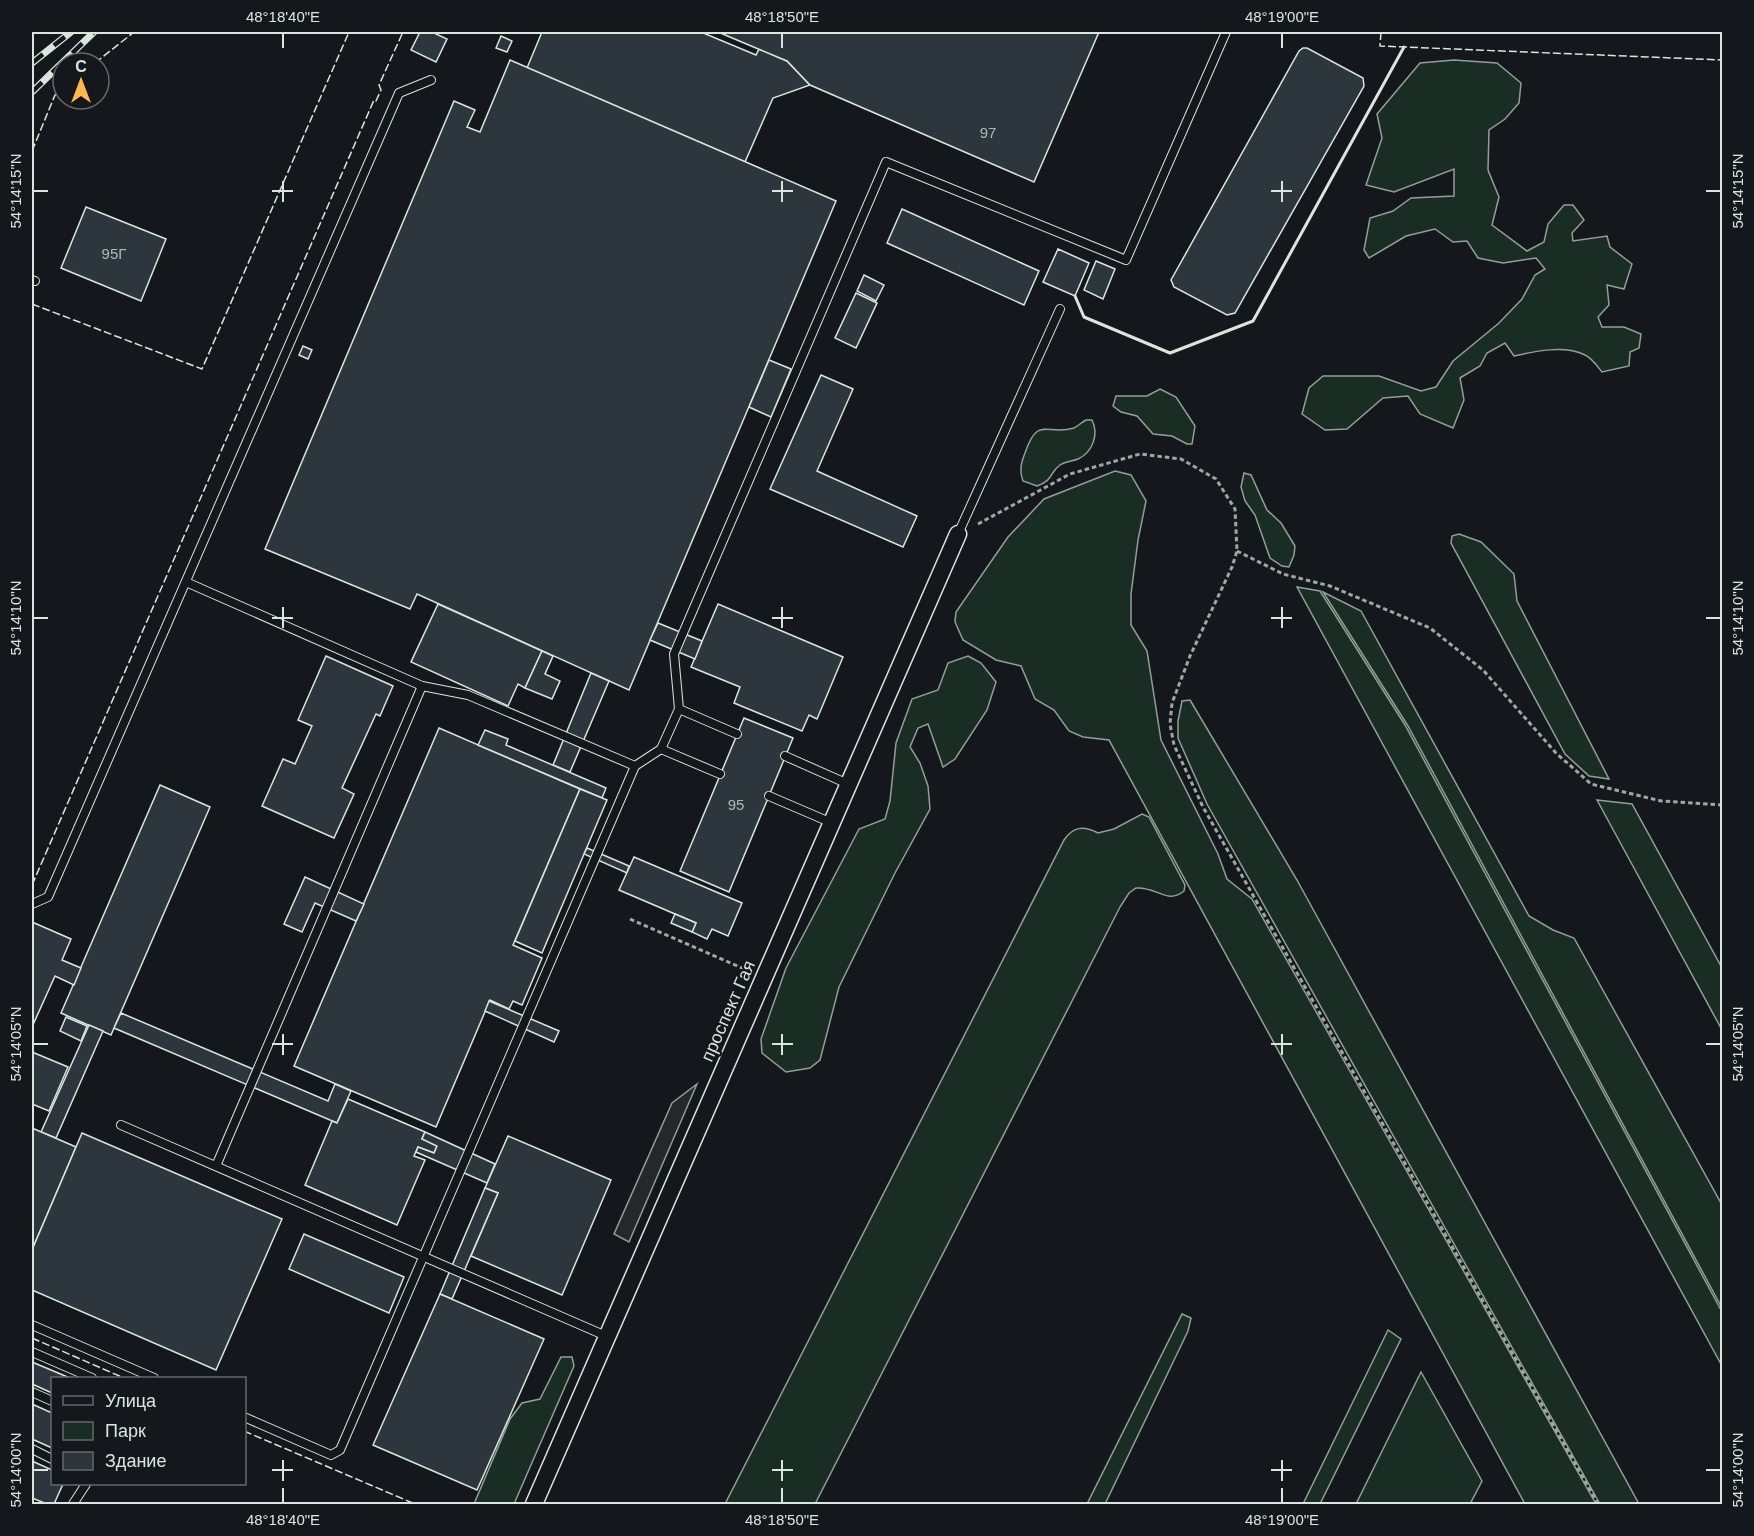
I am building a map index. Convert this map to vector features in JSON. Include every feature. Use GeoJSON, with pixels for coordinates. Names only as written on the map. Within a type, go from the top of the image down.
{"type":"FeatureCollection","features":[{"type":"Feature","properties":{"kind":"street","name":"проспект Гая"},"geometry":{"type":"LineString","coordinates":[[534,1504],[958,534]]}},
{"type":"Feature","properties":{"kind":"lane"},"geometry":{"type":"LineString","coordinates":[[246,1418],[331,1455],[340,1450],[635,766],[661,749],[679,709],[674,654],[886,162],[1126,260],[1226,32]]}},
{"type":"Feature","properties":{"kind":"lane"},"geometry":{"type":"LineString","coordinates":[[32,904],[48,897],[399,93],[431,80]]}},
{"type":"Feature","properties":{"kind":"lane"},"geometry":{"type":"LineString","coordinates":[[958,534],[1060,309]]}},
{"type":"Feature","properties":{"kind":"lane"},"geometry":{"type":"LineString","coordinates":[[186,582],[422,686],[468,695],[635,766]]}},
{"type":"Feature","properties":{"kind":"lane"},"geometry":{"type":"LineString","coordinates":[[216,1166],[422,686]]}},
{"type":"Feature","properties":{"kind":"lane"},"geometry":{"type":"LineString","coordinates":[[679,709],[737,734]]}},
{"type":"Feature","properties":{"kind":"lane"},"geometry":{"type":"LineString","coordinates":[[661,749],[720,774]]}},
{"type":"Feature","properties":{"kind":"lane"},"geometry":{"type":"LineString","coordinates":[[785,756],[848,784]]}},
{"type":"Feature","properties":{"kind":"lane"},"geometry":{"type":"LineString","coordinates":[[769,795],[832,822]]}},
{"type":"Feature","properties":{"kind":"lane"},"geometry":{"type":"LineString","coordinates":[[121,1125],[606,1336]]}},
{"type":"Feature","properties":{"kind":"lane"},"geometry":{"type":"LineString","coordinates":[[32,1325],[152,1377]]}},
{"type":"Feature","properties":{"kind":"lane"},"geometry":{"type":"LineString","coordinates":[[32,1352],[90,1377]]}},
{"type":"Feature","properties":{"kind":"lane"},"geometry":{"type":"LineString","coordinates":[[32,1392],[51,1401]]}},
{"type":"Feature","properties":{"kind":"lane"},"geometry":{"type":"LineString","coordinates":[[32,1449],[51,1458]]}},
{"type":"Feature","properties":{"kind":"lane"},"geometry":{"type":"LineString","coordinates":[[73,1504],[85,1485]]}},
{"type":"Feature","properties":{"kind":"path"},"geometry":{"type":"LineString","coordinates":[[958,534],[1070,474],[1140,454],[1181,459],[1216,479],[1235,508],[1237,550],[1232,567],[1190,656],[1172,703],[1170,724],[1174,746],[1203,807],[1598,1504]]}},
{"type":"Feature","properties":{"kind":"path"},"geometry":{"type":"LineString","coordinates":[[1237,550],[1283,574],[1330,586],[1430,628],[1483,670],[1556,753],[1591,784],[1661,801],[1722,805]]}},
{"type":"Feature","properties":{"kind":"path"},"geometry":{"type":"LineString","coordinates":[[630,919],[764,977]]}},
{"type":"Feature","properties":{"kind":"green space"},"geometry":{"type":"Polygon","coordinates":[[[1454,60],[1497,63],[1521,83],[1519,103],[1505,119],[1489,130],[1488,170],[1499,197],[1492,225],[1527,251],[1544,242],[1548,224],[1564,205],[1573,205],[1584,220],[1572,233],[1573,241],[1607,236],[1610,247],[1632,264],[1624,289],[1607,285],[1609,305],[1598,317],[1602,327],[1624,327],[1641,334],[1639,348],[1630,352],[1629,366],[1602,372],[1590,358],[1577,352],[1550,350],[1514,356],[1505,343],[1487,353],[1480,366],[1460,378],[1464,400],[1453,428],[1420,414],[1408,396],[1383,398],[1347,429],[1325,430],[1302,414],[1309,388],[1323,376],[1379,376],[1421,391],[1436,387],[1453,361],[1499,323],[1522,299],[1535,275],[1545,269],[1536,258],[1503,263],[1478,258],[1467,241],[1453,242],[1435,229],[1406,236],[1369,258],[1364,250],[1370,218],[1393,211],[1411,198],[1454,196],[1454,169],[1394,192],[1366,185],[1382,138],[1377,114],[1420,63],[1454,60]]]}},
{"type":"Feature","properties":{"kind":"green space"},"geometry":{"type":"Polygon","coordinates":[[[1160,389],[1176,397],[1195,426],[1192,444],[1187,444],[1172,436],[1153,434],[1137,416],[1121,412],[1113,406],[1116,396],[1147,396],[1160,389]]]}},
{"type":"Feature","properties":{"kind":"green space"},"geometry":{"type":"Polygon","coordinates":[[[1086,420],[1092,420],[1095,431],[1095,437],[1088,452],[1078,459],[1060,465],[1042,484],[1037,486],[1023,481],[1022,464],[1034,434],[1044,429],[1074,428],[1086,420]]]}},
{"type":"Feature","properties":{"kind":"green space"},"geometry":{"type":"Polygon","coordinates":[[[1115,471],[1131,475],[1146,501],[1131,594],[1131,625],[1147,651],[1161,740],[1218,854],[1227,879],[1252,899],[1596,1504],[1525,1504],[1109,740],[1083,737],[1069,731],[1054,710],[1035,699],[1021,666],[996,660],[963,640],[955,622],[956,612],[1008,537],[1044,499],[1115,471]]]}},
{"type":"Feature","properties":{"kind":"green space"},"geometry":{"type":"Polygon","coordinates":[[[1244,473],[1251,475],[1267,510],[1281,523],[1295,546],[1289,567],[1282,566],[1270,558],[1255,515],[1245,501],[1241,487],[1244,473]]]}},
{"type":"Feature","properties":{"kind":"green space"},"geometry":{"type":"Polygon","coordinates":[[[1459,534],[1481,542],[1514,574],[1517,601],[1609,779],[1589,776],[1565,754],[1451,543],[1452,536],[1459,534]]]}},
{"type":"Feature","properties":{"kind":"green space"},"geometry":{"type":"Polygon","coordinates":[[[1297,587],[1320,591],[1405,725],[1722,1312],[1722,1366],[1297,587]]]}},
{"type":"Feature","properties":{"kind":"green space"},"geometry":{"type":"Polygon","coordinates":[[[1323,592],[1361,611],[1529,916],[1553,930],[1574,938],[1722,1205],[1722,1308],[1408,726],[1323,592]]]}},
{"type":"Feature","properties":{"kind":"green space"},"geometry":{"type":"Polygon","coordinates":[[[968,656],[981,663],[996,682],[987,710],[955,759],[943,767],[928,724],[918,728],[910,747],[920,763],[928,786],[930,809],[895,873],[839,987],[820,1060],[810,1068],[786,1072],[762,1053],[761,1039],[786,968],[859,829],[885,819],[890,801],[896,743],[912,699],[938,690],[948,663],[968,656]]]}},
{"type":"Feature","properties":{"kind":"green space"},"geometry":{"type":"Polygon","coordinates":[[[1190,700],[1297,880],[1639,1504],[1600,1504],[1207,804],[1178,738],[1178,721],[1182,701],[1190,700]]]}},
{"type":"Feature","properties":{"kind":"green space"},"geometry":{"type":"Polygon","coordinates":[[[1597,800],[1632,804],[1722,968],[1722,1030],[1597,800]]]}},
{"type":"Feature","properties":{"kind":"green space"},"geometry":{"type":"Polygon","coordinates":[[[1142,814],[1149,817],[1185,885],[1184,891],[1178,895],[1167,896],[1136,888],[1129,893],[1120,907],[815,1504],[725,1504],[1064,840],[1075,830],[1083,828],[1098,833],[1114,829],[1142,814]]]}},
{"type":"Feature","properties":{"kind":"green space"},"geometry":{"type":"Polygon","coordinates":[[[1182,1314],[1191,1318],[1188,1331],[1105,1504],[1087,1504],[1182,1314]]]}},
{"type":"Feature","properties":{"kind":"green space"},"geometry":{"type":"Polygon","coordinates":[[[1388,1330],[1401,1339],[1320,1504],[1303,1504],[1388,1330]]]}},
{"type":"Feature","properties":{"kind":"green space"},"geometry":{"type":"Polygon","coordinates":[[[561,1357],[572,1357],[574,1366],[514,1504],[474,1504],[510,1419],[522,1403],[540,1399],[561,1357]]]}},
{"type":"Feature","properties":{"kind":"green space"},"geometry":{"type":"Polygon","coordinates":[[[1421,1372],[1482,1481],[1470,1504],[1356,1504],[1421,1372]]]}},
{"type":"Feature","properties":{"kind":"shaded area"},"geometry":{"type":"Polygon","coordinates":[[[697,1084],[629,1242],[614,1234],[672,1103],[697,1084]]]}},
{"type":"Feature","properties":{"kind":"building"},"geometry":{"type":"Polygon","coordinates":[[[420,32],[432,32],[447,39],[436,62],[411,50],[420,32]]]}},
{"type":"Feature","properties":{"kind":"building"},"geometry":{"type":"Polygon","coordinates":[[[542,32],[701,32],[756,55],[759,49],[787,61],[810,85],[773,98],[745,162],[527,68],[542,32]]]}},
{"type":"Feature","properties":{"kind":"building"},"geometry":{"type":"Polygon","coordinates":[[[718,32],[1099,32],[1034,182],[810,85],[787,61],[718,32]]]}},
{"type":"Feature","properties":{"kind":"building"},"geometry":{"type":"Polygon","coordinates":[[[501,36],[512,41],[507,52],[496,48],[501,36]]]}},
{"type":"Feature","properties":{"kind":"building"},"geometry":{"type":"Polygon","coordinates":[[[1303,48],[1363,78],[1364,86],[1235,313],[1227,315],[1174,287],[1171,280],[1299,51],[1303,48]]]}},
{"type":"Feature","properties":{"kind":"building"},"geometry":{"type":"Polygon","coordinates":[[[510,60],[836,201],[629,690],[417,594],[410,609],[265,549],[454,101],[475,110],[467,127],[480,132],[510,60]]]}},
{"type":"Feature","properties":{"kind":"building"},"geometry":{"type":"Polygon","coordinates":[[[86,207],[166,239],[141,301],[61,268],[86,207]]]}},
{"type":"Feature","properties":{"kind":"building"},"geometry":{"type":"Polygon","coordinates":[[[902,209],[1039,271],[1024,305],[887,243],[902,209]]]}},
{"type":"Feature","properties":{"kind":"building"},"geometry":{"type":"Polygon","coordinates":[[[1058,249],[1089,263],[1075,296],[1043,282],[1058,249]]]}},
{"type":"Feature","properties":{"kind":"building"},"geometry":{"type":"Polygon","coordinates":[[[1096,261],[1115,269],[1103,299],[1084,290],[1096,261]]]}},
{"type":"Feature","properties":{"kind":"building"},"geometry":{"type":"Polygon","coordinates":[[[864,275],[884,285],[876,301],[857,291],[864,275]]]}},
{"type":"Feature","properties":{"kind":"building"},"geometry":{"type":"Polygon","coordinates":[[[856,293],[877,303],[856,348],[835,338],[856,293]]]}},
{"type":"Feature","properties":{"kind":"building"},"geometry":{"type":"Polygon","coordinates":[[[303,346],[312,350],[308,359],[299,355],[303,346]]]}},
{"type":"Feature","properties":{"kind":"building"},"geometry":{"type":"Polygon","coordinates":[[[769,360],[791,369],[771,417],[749,407],[769,360]]]}},
{"type":"Feature","properties":{"kind":"building"},"geometry":{"type":"Polygon","coordinates":[[[821,375],[853,389],[817,471],[917,516],[903,547],[770,489],[821,375]]]}},
{"type":"Feature","properties":{"kind":"building"},"geometry":{"type":"Polygon","coordinates":[[[438,604],[542,651],[525,688],[518,684],[508,706],[411,662],[438,604]]]}},
{"type":"Feature","properties":{"kind":"building"},"geometry":{"type":"Polygon","coordinates":[[[718,604],[843,657],[817,719],[809,715],[802,731],[734,703],[740,687],[691,667],[718,604]]]}},
{"type":"Feature","properties":{"kind":"building"},"geometry":{"type":"Polygon","coordinates":[[[658,623],[702,641],[695,659],[650,640],[658,623]]]}},
{"type":"Feature","properties":{"kind":"building"},"geometry":{"type":"Polygon","coordinates":[[[542,651],[553,656],[545,674],[560,681],[552,699],[525,688],[542,651]]]}},
{"type":"Feature","properties":{"kind":"building"},"geometry":{"type":"Polygon","coordinates":[[[326,656],[393,686],[380,716],[376,714],[342,788],[354,794],[334,838],[262,806],[283,759],[295,764],[312,726],[298,720],[326,656]]]}},
{"type":"Feature","properties":{"kind":"building"},"geometry":{"type":"Polygon","coordinates":[[[591,673],[609,681],[570,772],[553,765],[591,673]]]}},
{"type":"Feature","properties":{"kind":"building"},"geometry":{"type":"Polygon","coordinates":[[[744,718],[793,738],[729,892],[680,871],[744,718]]]}},
{"type":"Feature","properties":{"kind":"building"},"geometry":{"type":"Polygon","coordinates":[[[439,728],[580,789],[513,945],[542,958],[522,1005],[513,1001],[509,1009],[490,1000],[436,1127],[294,1066],[439,728]]]}},
{"type":"Feature","properties":{"kind":"building"},"geometry":{"type":"Polygon","coordinates":[[[485,730],[508,739],[506,745],[606,788],[602,798],[478,745],[485,730]]]}},
{"type":"Feature","properties":{"kind":"building"},"geometry":{"type":"Polygon","coordinates":[[[160,785],[210,807],[111,1035],[61,1013],[160,785]]]}},
{"type":"Feature","properties":{"kind":"building"},"geometry":{"type":"Polygon","coordinates":[[[580,789],[607,800],[542,953],[515,941],[580,789]]]}},
{"type":"Feature","properties":{"kind":"building"},"geometry":{"type":"Polygon","coordinates":[[[587,848],[629,866],[627,873],[584,854],[587,848]]]}},
{"type":"Feature","properties":{"kind":"building"},"geometry":{"type":"Polygon","coordinates":[[[634,857],[742,903],[728,936],[712,929],[707,939],[692,932],[696,923],[619,890],[634,857]]]}},
{"type":"Feature","properties":{"kind":"building"},"geometry":{"type":"Polygon","coordinates":[[[305,877],[364,904],[356,921],[315,903],[302,932],[284,924],[305,877]]]}},
{"type":"Feature","properties":{"kind":"building"},"geometry":{"type":"Polygon","coordinates":[[[675,914],[696,923],[692,932],[671,923],[675,914]]]}},
{"type":"Feature","properties":{"kind":"building"},"geometry":{"type":"Polygon","coordinates":[[[32,922],[71,939],[62,960],[81,968],[74,985],[55,976],[32,1027],[32,922]]]}},
{"type":"Feature","properties":{"kind":"building"},"geometry":{"type":"Polygon","coordinates":[[[489,1001],[559,1031],[554,1042],[485,1011],[489,1001]]]}},
{"type":"Feature","properties":{"kind":"building"},"geometry":{"type":"Polygon","coordinates":[[[121,1013],[328,1101],[335,1084],[351,1091],[337,1123],[114,1028],[121,1013]]]}},
{"type":"Feature","properties":{"kind":"building"},"geometry":{"type":"Polygon","coordinates":[[[66,1017],[87,1026],[81,1041],[60,1031],[66,1017]]]}},
{"type":"Feature","properties":{"kind":"building"},"geometry":{"type":"Polygon","coordinates":[[[89,1025],[103,1031],[56,1138],[41,1132],[89,1025]]]}},
{"type":"Feature","properties":{"kind":"building"},"geometry":{"type":"Polygon","coordinates":[[[32,1052],[68,1067],[49,1111],[32,1104],[32,1052]]]}},
{"type":"Feature","properties":{"kind":"building"},"geometry":{"type":"Polygon","coordinates":[[[348,1099],[425,1132],[422,1139],[437,1146],[434,1153],[418,1147],[414,1156],[425,1160],[397,1225],[305,1185],[332,1121],[337,1123],[348,1099]]]}},
{"type":"Feature","properties":{"kind":"building"},"geometry":{"type":"Polygon","coordinates":[[[32,1128],[76,1147],[32,1250],[32,1128]]]}},
{"type":"Feature","properties":{"kind":"building"},"geometry":{"type":"Polygon","coordinates":[[[425,1132],[495,1164],[487,1183],[416,1152],[418,1147],[434,1153],[437,1146],[422,1139],[425,1132]]]}},
{"type":"Feature","properties":{"kind":"building"},"geometry":{"type":"Polygon","coordinates":[[[82,1133],[282,1219],[216,1370],[32,1290],[32,1250],[82,1133]]]}},
{"type":"Feature","properties":{"kind":"building"},"geometry":{"type":"Polygon","coordinates":[[[508,1136],[611,1180],[562,1295],[471,1256],[498,1193],[485,1188],[508,1136]]]}},
{"type":"Feature","properties":{"kind":"building"},"geometry":{"type":"Polygon","coordinates":[[[485,1188],[498,1193],[452,1299],[440,1294],[485,1188]]]}},
{"type":"Feature","properties":{"kind":"building"},"geometry":{"type":"Polygon","coordinates":[[[304,1234],[404,1277],[389,1313],[289,1269],[304,1234]]]}},
{"type":"Feature","properties":{"kind":"building"},"geometry":{"type":"Polygon","coordinates":[[[440,1294],[544,1339],[477,1490],[373,1445],[440,1294]]]}},
{"type":"Feature","properties":{"kind":"building"},"geometry":{"type":"Polygon","coordinates":[[[32,1362],[68,1377],[51,1377],[51,1393],[32,1384],[32,1362]]]}},
{"type":"Feature","properties":{"kind":"building"},"geometry":{"type":"Polygon","coordinates":[[[32,1404],[51,1413],[51,1448],[32,1439],[32,1404]]]}},
{"type":"Feature","properties":{"kind":"building"},"geometry":{"type":"Polygon","coordinates":[[[32,1461],[51,1470],[51,1485],[63,1485],[54,1504],[47,1504],[32,1498],[32,1461]]]}},
{"type":"Feature","properties":{"kind":"railway"},"geometry":{"type":"LineString","coordinates":[[32,63],[71,32]]}},
{"type":"Feature","properties":{"kind":"railway"},"geometry":{"type":"LineString","coordinates":[[32,92],[94,32]]}},
{"type":"Feature","properties":{"kind":"fence"},"geometry":{"type":"LineString","coordinates":[[110,51],[134,32]]}},
{"type":"Feature","properties":{"kind":"fence"},"geometry":{"type":"LineString","coordinates":[[32,304],[202,369],[349,32]]}},
{"type":"Feature","properties":{"kind":"fence"},"geometry":{"type":"LineString","coordinates":[[32,885],[374,100],[376,101],[381,90],[379,85],[403,32]]}},
{"type":"Feature","properties":{"kind":"fence"},"geometry":{"type":"LineString","coordinates":[[1381,32],[1380,46],[1722,60]]}},
{"type":"Feature","properties":{"kind":"fence"},"geometry":{"type":"LineString","coordinates":[[32,151],[51,105]]}},
{"type":"Feature","properties":{"kind":"fence"},"geometry":{"type":"LineString","coordinates":[[32,1338],[122,1377]]}},
{"type":"Feature","properties":{"kind":"fence"},"geometry":{"type":"LineString","coordinates":[[246,1432],[415,1504]]}},
{"type":"Feature","properties":{"kind":"wall"},"geometry":{"type":"LineString","coordinates":[[1075,296],[1084,317],[1170,353],[1253,321],[1404,47]]}}]}
